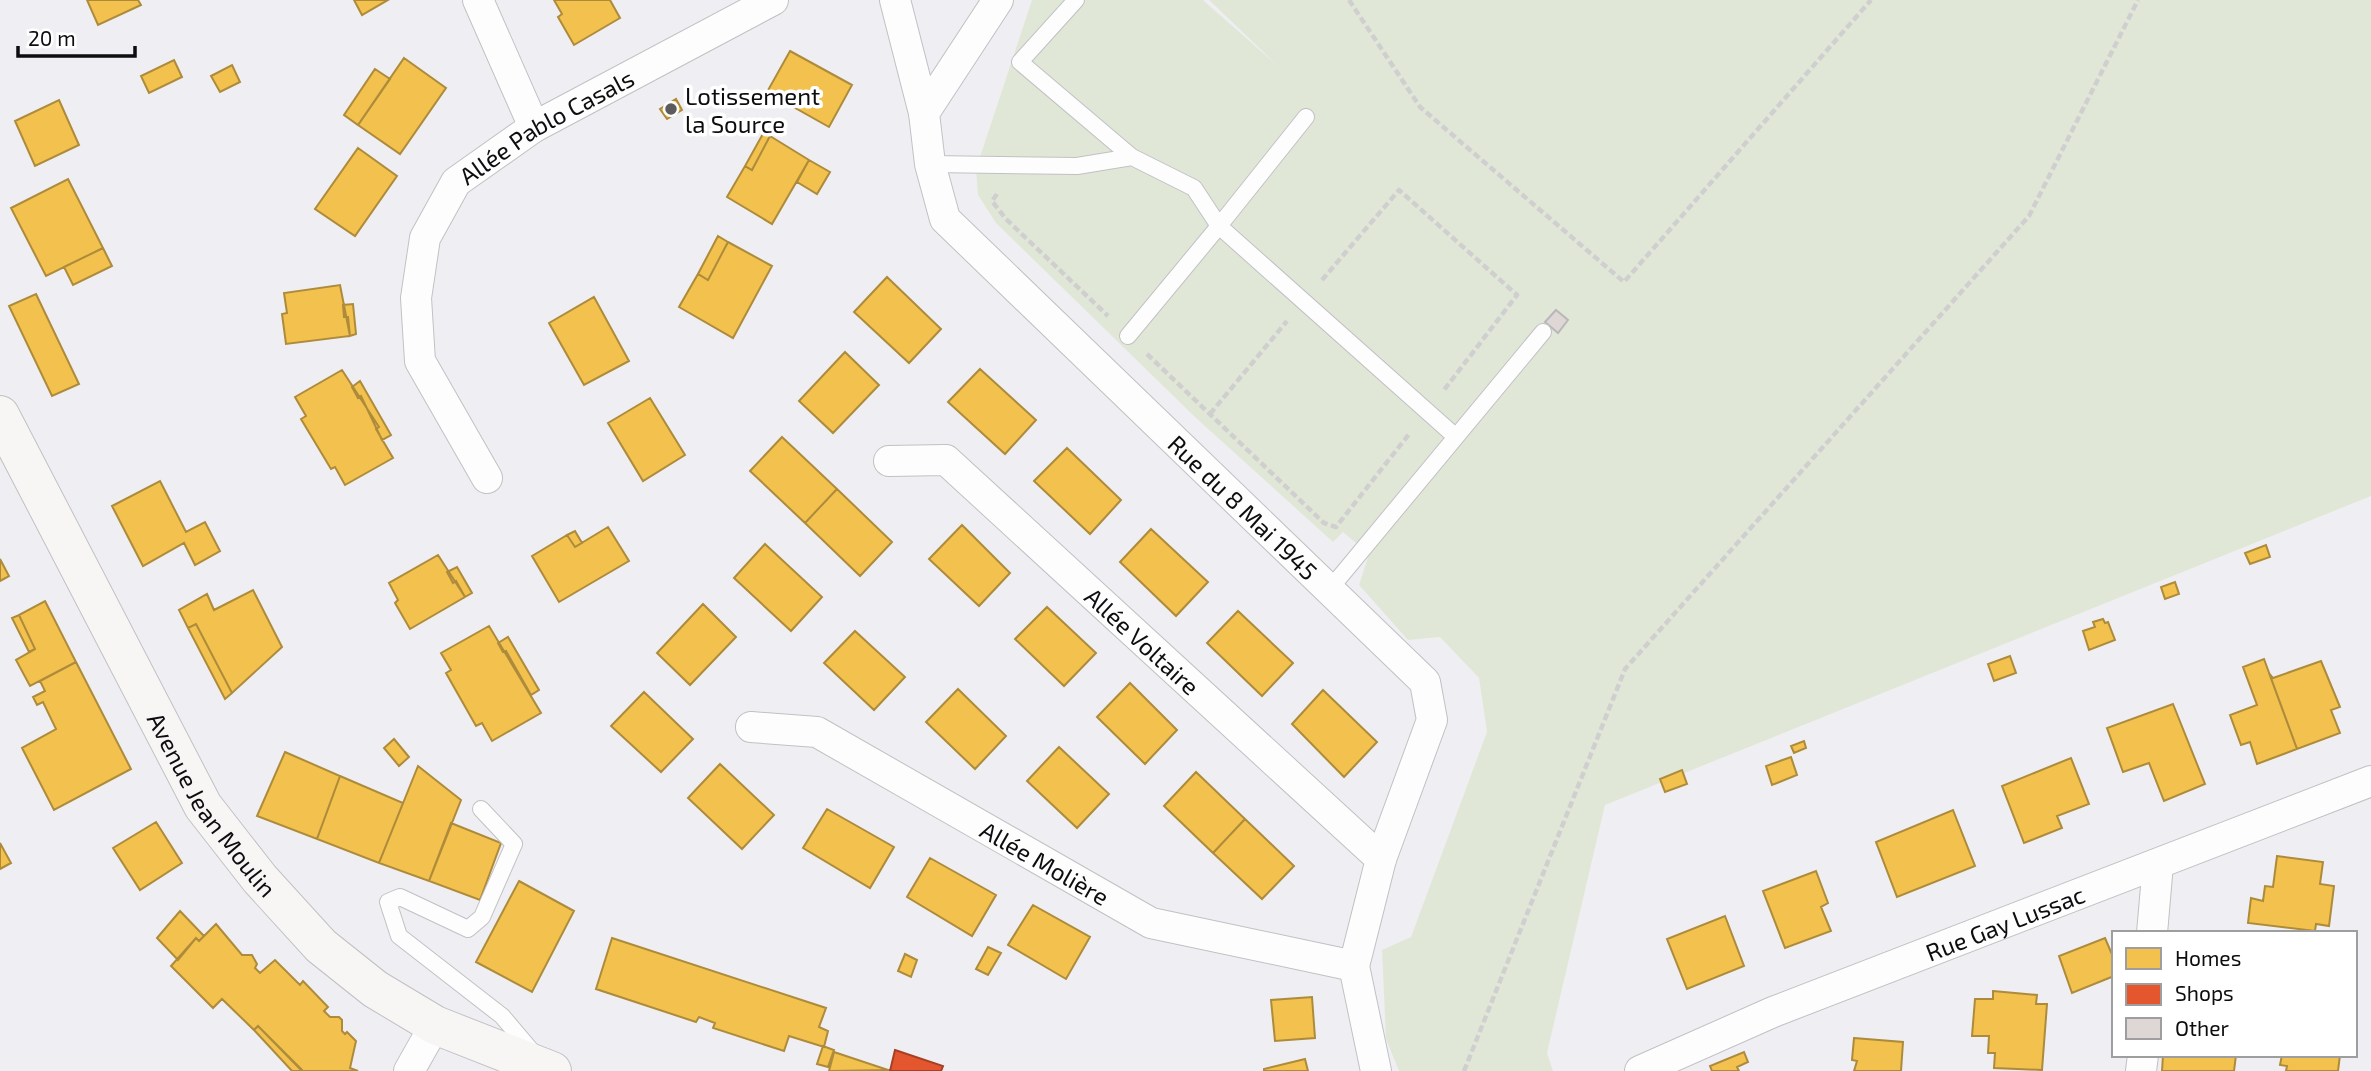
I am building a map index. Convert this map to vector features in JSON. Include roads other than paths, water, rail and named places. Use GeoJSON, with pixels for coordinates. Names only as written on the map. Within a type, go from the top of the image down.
{"type":"FeatureCollection","features":[{"type":"Feature","properties":{"kind":"main road","name":"Avenue Jean Moulin"},"geometry":{"type":"LineString","coordinates":[[0,415],[203,806],[260,879],[321,946],[375,989],[435,1025],[550,1070]]}},
{"type":"Feature","properties":{"kind":"street"},"geometry":{"type":"LineString","coordinates":[[478,0],[534,127]]}},
{"type":"Feature","properties":{"kind":"street","name":"Allée Pablo Casals"},"geometry":{"type":"LineString","coordinates":[[487,478],[420,361],[416,298],[425,238],[456,182],[534,127],[773,0]]}},
{"type":"Feature","properties":{"kind":"street","name":"Rue du 8 Mai 1945"},"geometry":{"type":"LineString","coordinates":[[895,0],[924,113],[930,164],[945,219],[1425,682],[1432,720],[1381,859],[1354,966],[1376,1071]]}},
{"type":"Feature","properties":{"kind":"street"},"geometry":{"type":"LineString","coordinates":[[924,113],[998,0]]}},
{"type":"Feature","properties":{"kind":"street","name":"Allée Voltaire"},"geometry":{"type":"LineString","coordinates":[[889,461],[946,460],[1381,859]]}},
{"type":"Feature","properties":{"kind":"street","name":"Allée Molière"},"geometry":{"type":"LineString","coordinates":[[751,727],[817,732],[1151,923],[1354,966]]}},
{"type":"Feature","properties":{"kind":"street","name":"Rue Gay Lussac"},"geometry":{"type":"LineString","coordinates":[[1640,1071],[1773,1012],[2371,781]]}},
{"type":"Feature","properties":{"kind":"street"},"geometry":{"type":"LineString","coordinates":[[2152,931],[2158,864]]}},
{"type":"Feature","properties":{"kind":"street"},"geometry":{"type":"LineString","coordinates":[[409,1071],[435,1025]]}},
{"type":"Feature","properties":{"kind":"lane"},"geometry":{"type":"LineString","coordinates":[[1076,0],[1020,62],[1132,156],[1194,188],[1219,226],[1456,437]]}},
{"type":"Feature","properties":{"kind":"lane"},"geometry":{"type":"LineString","coordinates":[[1128,335],[1306,117]]}},
{"type":"Feature","properties":{"kind":"lane"},"geometry":{"type":"LineString","coordinates":[[930,164],[1077,166],[1132,156]]}},
{"type":"Feature","properties":{"kind":"lane"},"geometry":{"type":"LineString","coordinates":[[1329,590],[1543,332]]}},
{"type":"Feature","properties":{"kind":"lane"},"geometry":{"type":"LineString","coordinates":[[481,809],[514,844],[482,917],[468,929],[400,897],[387,902],[399,936],[502,1016],[550,1070]]}},
{"type":"Feature","properties":{"kind":"place","name":"Lotissement la Source"},"geometry":{"type":"Point","coordinates":[671,109]}}]}
